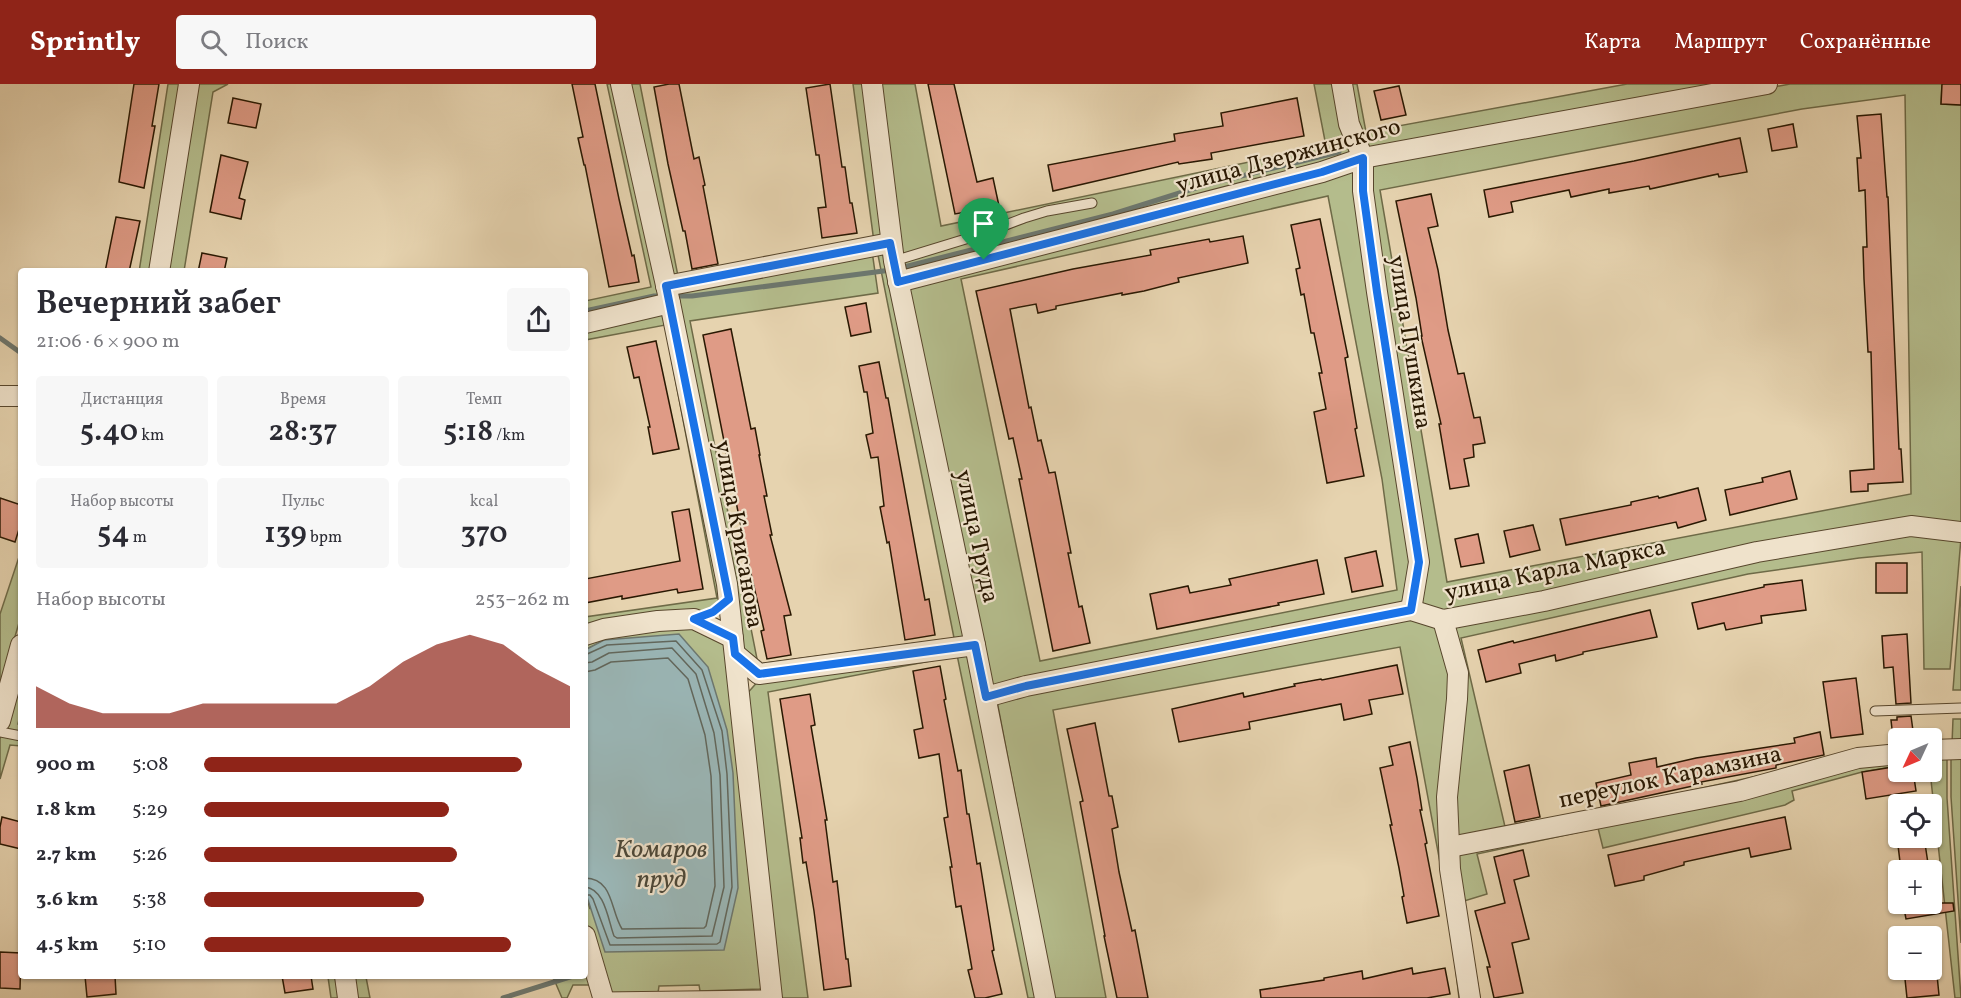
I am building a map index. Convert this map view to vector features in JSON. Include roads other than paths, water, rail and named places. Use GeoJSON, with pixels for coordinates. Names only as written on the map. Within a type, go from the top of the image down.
{"type":"FeatureCollection","features":[{"type":"Feature","properties":{"kind":"street"},"geometry":{"type":"LineString","coordinates":[[160,268],[189,84]]}},
{"type":"Feature","properties":{"kind":"street","name":"улица Крисанова"},"geometry":{"type":"LineString","coordinates":[[621,84],[668,294],[729,599],[771,996]]}},
{"type":"Feature","properties":{"kind":"street","name":"улица Труда"},"geometry":{"type":"LineString","coordinates":[[872,84],[892,252],[986,697],[1045,998]]}},
{"type":"Feature","properties":{"kind":"street","name":"улица Пушкина"},"geometry":{"type":"LineString","coordinates":[[1342,84],[1349,124],[1363,158],[1363,191],[1419,562],[1411,610]]}},
{"type":"Feature","properties":{"kind":"street","name":"улица Дзержинского"},"geometry":{"type":"LineString","coordinates":[[898,282],[1311,175],[1363,158],[1767,84]]}},
{"type":"Feature","properties":{"kind":"street"},"geometry":{"type":"LineString","coordinates":[[588,322],[668,294],[892,252]]}},
{"type":"Feature","properties":{"kind":"street"},"geometry":{"type":"LineString","coordinates":[[0,396],[18,396]]}},
{"type":"Feature","properties":{"kind":"street","name":"улица Карла Маркса"},"geometry":{"type":"LineString","coordinates":[[986,697],[1026,686],[1411,610],[1443,620],[1544,601],[1757,552],[1911,525],[1961,532]]}},
{"type":"Feature","properties":{"kind":"street"},"geometry":{"type":"LineString","coordinates":[[588,634],[604,629],[658,621],[694,619],[713,612],[729,599]]}},
{"type":"Feature","properties":{"kind":"street"},"geometry":{"type":"LineString","coordinates":[[694,619],[734,646],[759,674]]}},
{"type":"Feature","properties":{"kind":"street"},"geometry":{"type":"LineString","coordinates":[[1443,620],[1458,673],[1447,797],[1450,869],[1470,998]]}},
{"type":"Feature","properties":{"kind":"street"},"geometry":{"type":"LineString","coordinates":[[739,693],[759,674],[975,645]]}},
{"type":"Feature","properties":{"kind":"street"},"geometry":{"type":"LineString","coordinates":[[0,721],[18,656]]}},
{"type":"Feature","properties":{"kind":"street"},"geometry":{"type":"LineString","coordinates":[[1942,749],[1961,748]]}},
{"type":"Feature","properties":{"kind":"street","name":"переулок Карамзина"},"geometry":{"type":"LineString","coordinates":[[1450,846],[1740,791],[1858,758],[1888,755]]}},
{"type":"Feature","properties":{"kind":"street"},"geometry":{"type":"LineString","coordinates":[[588,946],[603,998]]}},
{"type":"Feature","properties":{"kind":"street"},"geometry":{"type":"LineString","coordinates":[[345,979],[348,998]]}},
{"type":"Feature","properties":{"kind":"lane"},"geometry":{"type":"LineString","coordinates":[[892,252],[982,234],[1047,211],[1092,203]]}},
{"type":"Feature","properties":{"kind":"lane"},"geometry":{"type":"LineString","coordinates":[[1875,711],[1961,708]]}},
{"type":"Feature","properties":{"kind":"lane"},"geometry":{"type":"LineString","coordinates":[[0,732],[18,735]]}},
{"type":"Feature","properties":{"kind":"lane"},"geometry":{"type":"LineString","coordinates":[[603,998],[771,996]]}},
{"type":"Feature","properties":{"kind":"water","name":"Комаров пруд"},"geometry":{"type":"Polygon","coordinates":[[[679,634],[708,667],[727,730],[733,773],[738,888],[724,950],[605,952],[588,900],[588,648],[604,640],[679,634]]]}},
{"type":"Feature","properties":{"kind":"waterway"},"geometry":{"type":"LineString","coordinates":[[900,268],[1113,214],[1205,185],[1339,152]]}},
{"type":"Feature","properties":{"kind":"waterway"},"geometry":{"type":"LineString","coordinates":[[674,296],[692,296],[891,270]]}},
{"type":"Feature","properties":{"kind":"waterway"},"geometry":{"type":"LineString","coordinates":[[588,310],[654,296],[664,296]]}},
{"type":"Feature","properties":{"kind":"waterway"},"geometry":{"type":"LineString","coordinates":[[0,338],[18,351]]}},
{"type":"Feature","properties":{"kind":"waterway"},"geometry":{"type":"LineString","coordinates":[[503,998],[563,979]]}}]}
